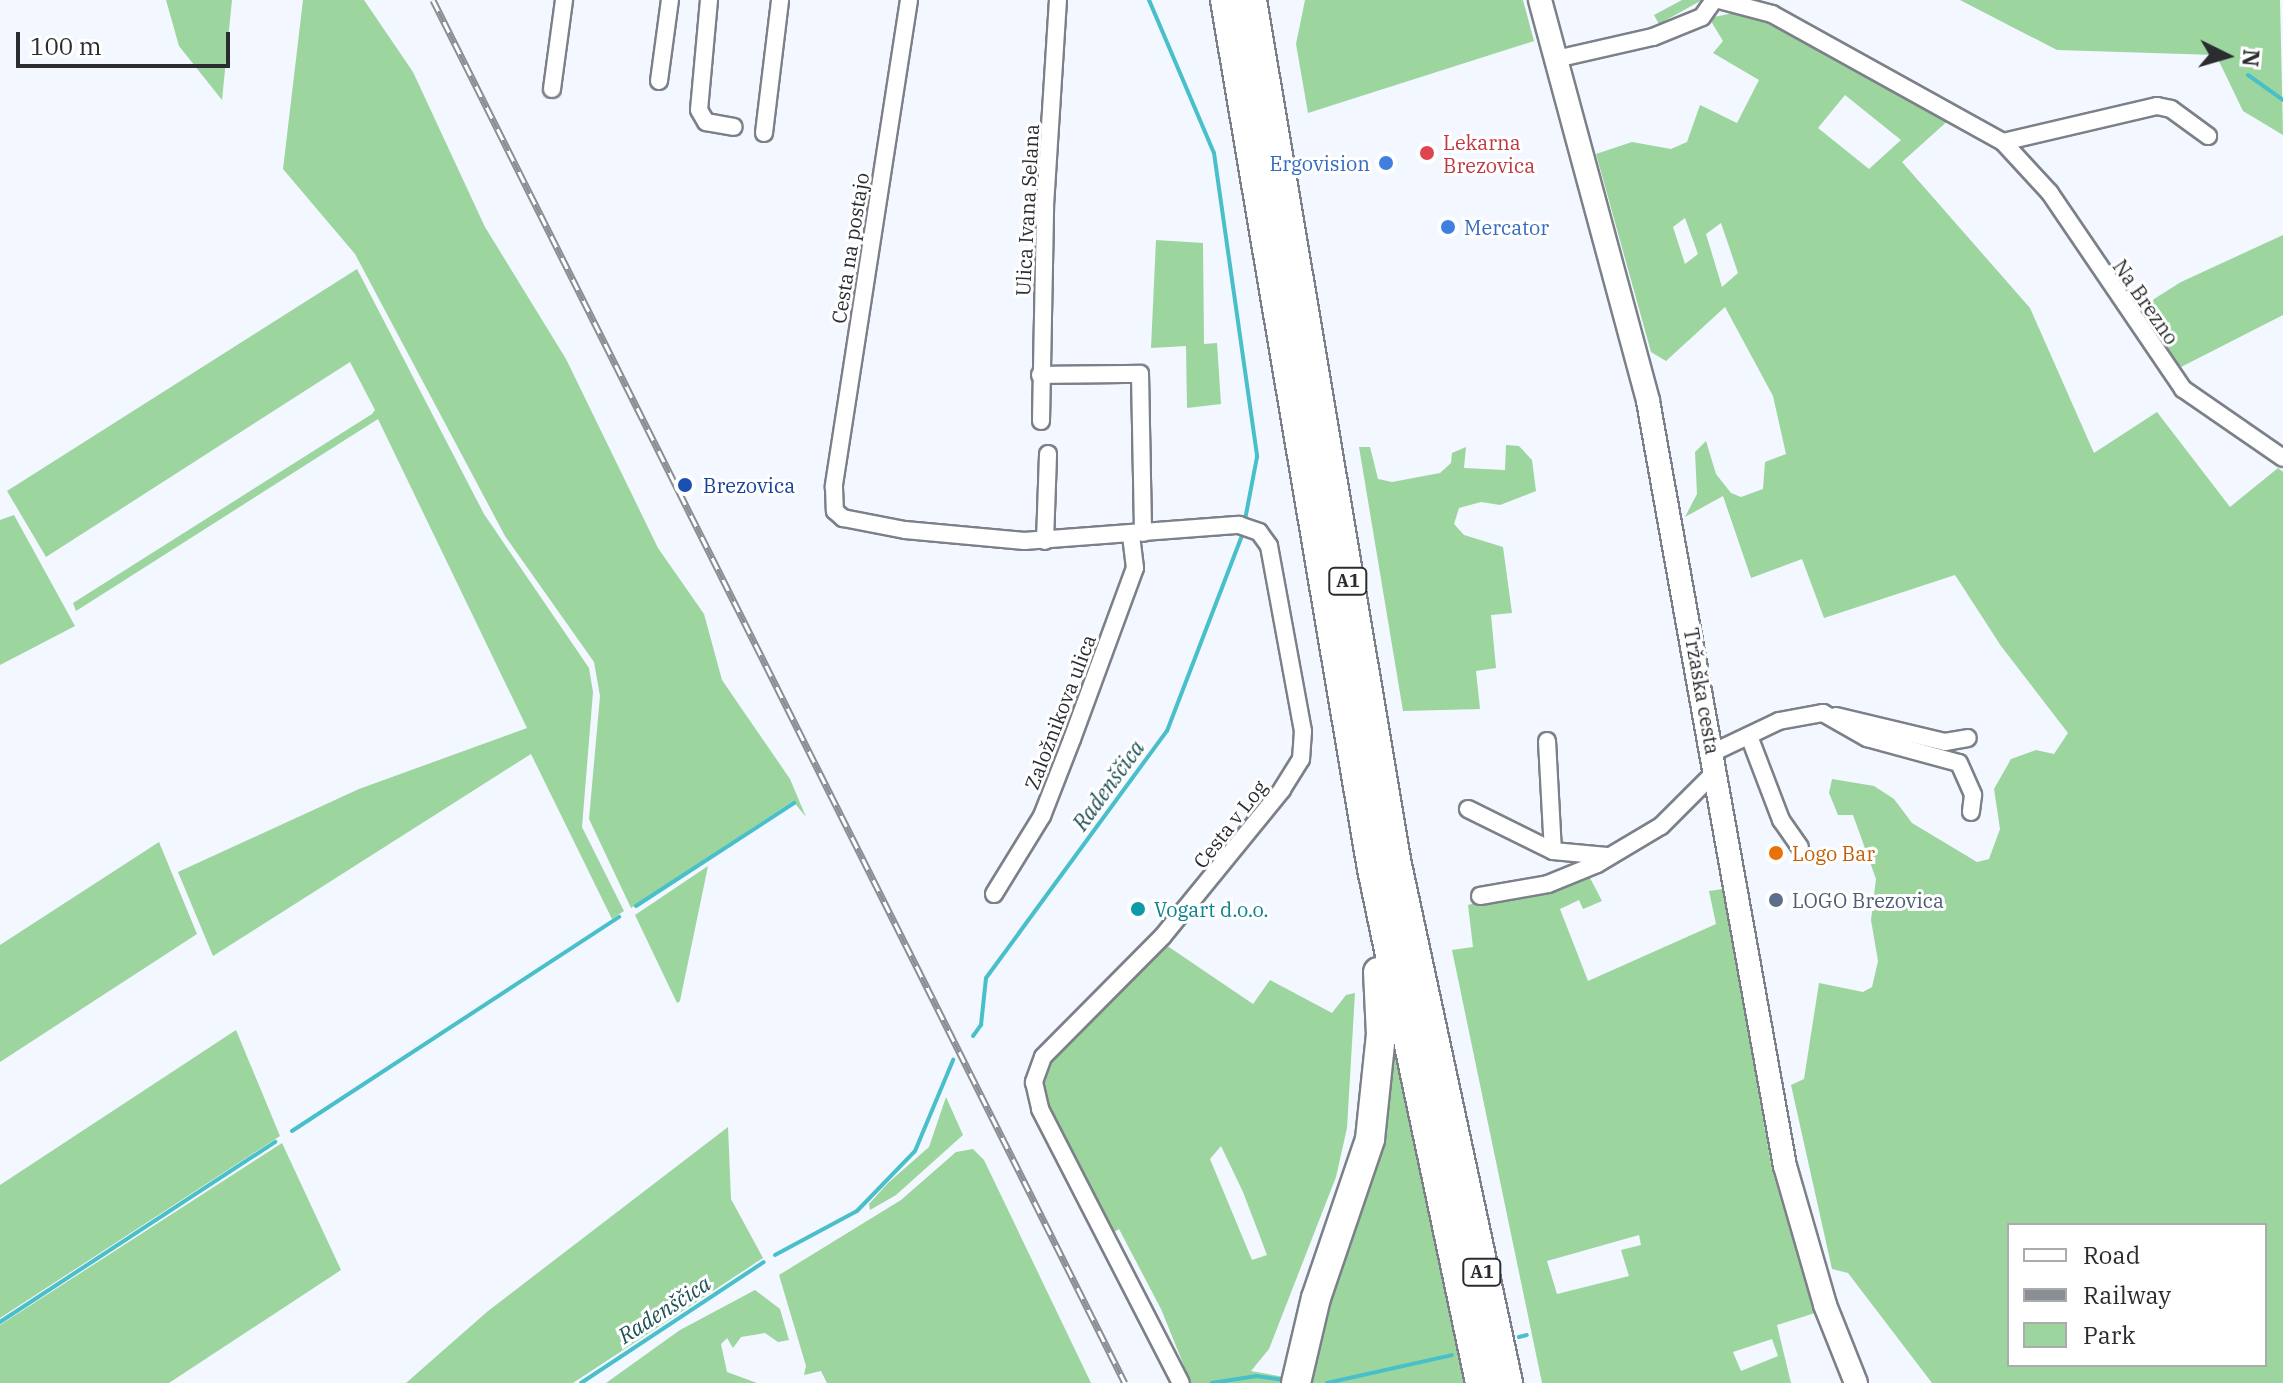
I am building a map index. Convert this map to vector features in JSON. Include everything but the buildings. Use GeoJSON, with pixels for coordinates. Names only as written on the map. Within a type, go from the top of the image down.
{"type":"FeatureCollection","features":[{"type":"Feature","properties":{"kind":"highway","name":"A1"},"geometry":{"type":"LineString","coordinates":[[1225,0],[1372,869],[1480,1383]]}},
{"type":"Feature","properties":{"kind":"highway","name":"A1"},"geometry":{"type":"LineString","coordinates":[[1252,0],[1396,860],[1508,1383]]}},
{"type":"Feature","properties":{"kind":"highway"},"geometry":{"type":"LineString","coordinates":[[1296,1383],[1316,1298],[1370,1139],[1381,1035],[1378,965],[1368,917],[1372,869]]}},
{"type":"Feature","properties":{"kind":"main road","name":"Tržaška cesta"},"geometry":{"type":"LineString","coordinates":[[1540,0],[1648,401],[1785,1166],[1825,1305],[1856,1383]]}},
{"type":"Feature","properties":{"kind":"street"},"geometry":{"type":"LineString","coordinates":[[552,89],[564,0]]}},
{"type":"Feature","properties":{"kind":"street"},"geometry":{"type":"LineString","coordinates":[[659,81],[670,0]]}},
{"type":"Feature","properties":{"kind":"street"},"geometry":{"type":"LineString","coordinates":[[709,0],[699,110],[706,122],[734,127]]}},
{"type":"Feature","properties":{"kind":"street"},"geometry":{"type":"LineString","coordinates":[[764,133],[780,0]]}},
{"type":"Feature","properties":{"kind":"street","name":"Cesta na postajo"},"geometry":{"type":"LineString","coordinates":[[909,0],[832,502],[843,518],[905,530],[1045,541]]}},
{"type":"Feature","properties":{"kind":"street","name":"Ulica Ivana Selana"},"geometry":{"type":"LineString","coordinates":[[1041,421],[1040,375],[1058,0]]}},
{"type":"Feature","properties":{"kind":"street"},"geometry":{"type":"LineString","coordinates":[[1556,59],[1653,37],[1702,17],[1716,0]]}},
{"type":"Feature","properties":{"kind":"street","name":"Na Brezno"},"geometry":{"type":"LineString","coordinates":[[1716,0],[1784,21],[2003,142],[2050,193],[2183,389],[2283,458]]}},
{"type":"Feature","properties":{"kind":"street"},"geometry":{"type":"LineString","coordinates":[[2003,142],[2157,106],[2171,109],[2208,136]]}},
{"type":"Feature","properties":{"kind":"street","name":"Založnikova ulica"},"geometry":{"type":"LineString","coordinates":[[994,894],[1042,816],[1135,568],[1140,374],[1040,375]]}},
{"type":"Feature","properties":{"kind":"street"},"geometry":{"type":"LineString","coordinates":[[1048,454],[1045,541],[1137,534]]}},
{"type":"Feature","properties":{"kind":"street","name":"Cesta v Log"},"geometry":{"type":"LineString","coordinates":[[1137,534],[1245,527],[1269,546],[1303,731],[1301,759],[1282,790],[1163,936],[1043,1057],[1035,1092],[1181,1383]]}},
{"type":"Feature","properties":{"kind":"street"},"geometry":{"type":"LineString","coordinates":[[1823,713],[1867,738],[1959,763],[1973,795],[1971,812]]}},
{"type":"Feature","properties":{"kind":"street"},"geometry":{"type":"LineString","coordinates":[[1480,896],[1548,884],[1661,826],[1714,762],[1749,736],[1797,715],[1823,713],[1945,742],[1968,738]]}},
{"type":"Feature","properties":{"kind":"street"},"geometry":{"type":"LineString","coordinates":[[1749,736],[1781,820],[1800,847]]}},
{"type":"Feature","properties":{"kind":"street"},"geometry":{"type":"LineString","coordinates":[[1547,741],[1553,851]]}},
{"type":"Feature","properties":{"kind":"street"},"geometry":{"type":"LineString","coordinates":[[1468,809],[1553,851],[1607,856]]}},
{"type":"Feature","properties":{"kind":"green space"},"geometry":{"type":"Polygon","coordinates":[[[166,0],[232,0],[222,100],[179,46],[166,0]]]}},
{"type":"Feature","properties":{"kind":"green space"},"geometry":{"type":"Polygon","coordinates":[[[303,0],[364,0],[413,72],[485,227],[566,359],[658,548],[704,614],[722,680],[790,779],[806,817],[793,801],[631,908],[589,819],[600,696],[594,662],[505,536],[355,254],[283,169],[303,0]]]}},
{"type":"Feature","properties":{"kind":"green space"},"geometry":{"type":"Polygon","coordinates":[[[1305,0],[1523,0],[1534,41],[1308,113],[1296,44],[1305,0]]]}},
{"type":"Feature","properties":{"kind":"green space"},"geometry":{"type":"Polygon","coordinates":[[[1682,0],[1702,0],[1659,24],[1654,15],[1682,0]]]}},
{"type":"Feature","properties":{"kind":"green space"},"geometry":{"type":"Polygon","coordinates":[[[1960,0],[2280,0],[2283,135],[2243,111],[2216,55],[2057,50],[1960,0]]]}},
{"type":"Feature","properties":{"kind":"green space"},"geometry":{"type":"Polygon","coordinates":[[[1743,11],[1951,118],[1902,162],[2030,308],[2094,453],[2157,412],[2230,507],[2278,468],[2283,472],[2283,1383],[1932,1383],[1848,1273],[1832,1269],[1791,1085],[1804,1079],[1819,983],[1863,992],[1872,987],[1878,961],[1871,920],[1876,879],[1853,815],[1838,815],[1829,793],[1832,779],[1874,786],[1894,799],[1912,823],[1977,862],[1989,859],[2000,829],[1994,789],[2011,759],[2036,750],[2054,754],[2068,733],[2001,646],[1955,575],[1824,618],[1802,559],[1751,578],[1723,496],[1685,517],[1697,494],[1695,452],[1706,441],[1716,474],[1731,493],[1741,497],[1763,489],[1765,462],[1786,454],[1773,396],[1725,307],[1666,361],[1651,352],[1596,154],[1632,142],[1671,149],[1687,142],[1700,105],[1737,123],[1759,80],[1713,53],[1723,41],[1709,18],[1743,11]],[[1845,95],[1818,128],[1869,169],[1901,140],[1845,95]],[[1685,218],[1673,227],[1685,264],[1698,254],[1685,218]],[[1721,223],[1706,234],[1722,287],[1738,273],[1721,223]]]}},
{"type":"Feature","properties":{"kind":"green space"},"geometry":{"type":"Polygon","coordinates":[[[2283,235],[2283,315],[2181,367],[2135,311],[2181,282],[2283,235]]]}},
{"type":"Feature","properties":{"kind":"green space"},"geometry":{"type":"Polygon","coordinates":[[[1156,240],[1203,243],[1204,344],[1217,343],[1221,404],[1187,408],[1186,346],[1151,348],[1156,240]]]}},
{"type":"Feature","properties":{"kind":"green space"},"geometry":{"type":"Polygon","coordinates":[[[357,269],[484,514],[589,668],[593,692],[582,827],[624,911],[612,919],[531,754],[213,956],[178,872],[359,789],[527,728],[378,419],[76,611],[73,603],[372,414],[375,410],[350,362],[46,557],[7,491],[357,269]]]}},
{"type":"Feature","properties":{"kind":"green space"},"geometry":{"type":"Polygon","coordinates":[[[1506,445],[1519,446],[1532,460],[1536,491],[1500,505],[1481,502],[1459,508],[1454,524],[1464,535],[1503,547],[1512,613],[1491,615],[1496,668],[1476,671],[1480,709],[1403,711],[1359,447],[1370,447],[1378,479],[1392,482],[1440,473],[1451,463],[1452,453],[1466,447],[1464,468],[1505,470],[1506,445]]]}},
{"type":"Feature","properties":{"kind":"green space"},"geometry":{"type":"Polygon","coordinates":[[[14,515],[75,626],[0,665],[0,520],[14,515]]]}},
{"type":"Feature","properties":{"kind":"green space"},"geometry":{"type":"Polygon","coordinates":[[[159,842],[197,934],[0,1062],[0,945],[159,842]]]}},
{"type":"Feature","properties":{"kind":"green space"},"geometry":{"type":"Polygon","coordinates":[[[708,866],[680,1001],[677,1003],[635,915],[708,866]]]}},
{"type":"Feature","properties":{"kind":"green space"},"geometry":{"type":"Polygon","coordinates":[[[1587,872],[1602,901],[1583,909],[1579,900],[1560,909],[1588,981],[1716,924],[1709,891],[1723,889],[1772,1170],[1815,1313],[1777,1325],[1791,1383],[1542,1383],[1452,950],[1473,947],[1468,905],[1587,872]],[[1639,1235],[1547,1261],[1557,1294],[1629,1276],[1621,1250],[1641,1245],[1639,1235]],[[1772,1339],[1733,1352],[1741,1371],[1778,1356],[1772,1339]]]}},
{"type":"Feature","properties":{"kind":"green space"},"geometry":{"type":"Polygon","coordinates":[[[1163,943],[1253,1004],[1270,980],[1332,1013],[1346,995],[1355,993],[1347,1128],[1336,1177],[1269,1349],[1251,1371],[1284,1377],[1284,1383],[1191,1383],[1161,1309],[1119,1229],[1111,1234],[1054,1124],[1041,1088],[1043,1069],[1163,943]],[[1221,1146],[1210,1159],[1252,1260],[1267,1255],[1221,1146]]]}},
{"type":"Feature","properties":{"kind":"green space"},"geometry":{"type":"Polygon","coordinates":[[[236,1030],[280,1136],[0,1318],[0,1185],[236,1030]]]}},
{"type":"Feature","properties":{"kind":"green space"},"geometry":{"type":"Polygon","coordinates":[[[1396,1052],[1466,1383],[1307,1383],[1329,1301],[1369,1185],[1396,1052]]]}},
{"type":"Feature","properties":{"kind":"green space"},"geometry":{"type":"Polygon","coordinates":[[[946,1097],[963,1135],[896,1195],[870,1210],[869,1204],[888,1183],[929,1147],[946,1097]]]}},
{"type":"Feature","properties":{"kind":"green space"},"geometry":{"type":"Polygon","coordinates":[[[728,1127],[731,1199],[763,1258],[573,1383],[406,1383],[488,1311],[728,1127]]]}},
{"type":"Feature","properties":{"kind":"green space"},"geometry":{"type":"Polygon","coordinates":[[[282,1143],[341,1270],[169,1383],[0,1383],[0,1325],[282,1143]]]}},
{"type":"Feature","properties":{"kind":"green space"},"geometry":{"type":"Polygon","coordinates":[[[973,1149],[984,1160],[1091,1383],[827,1383],[821,1371],[804,1375],[806,1366],[779,1275],[901,1200],[956,1152],[973,1149]]]}},
{"type":"Feature","properties":{"kind":"green space"},"geometry":{"type":"Polygon","coordinates":[[[755,1290],[780,1309],[789,1340],[778,1342],[765,1333],[741,1337],[733,1348],[727,1338],[721,1344],[727,1372],[757,1383],[606,1383],[680,1330],[755,1290]]]}},
{"type":"Feature","properties":{"kind":"waterway"},"geometry":{"type":"LineString","coordinates":[[1149,0],[1214,153],[1257,457],[1245,520]]}},
{"type":"Feature","properties":{"kind":"waterway"},"geometry":{"type":"LineString","coordinates":[[2248,75],[2283,100]]}},
{"type":"Feature","properties":{"kind":"waterway","name":"Radenščica"},"geometry":{"type":"LineString","coordinates":[[973,1036],[981,1025],[986,978],[1167,731],[1243,533]]}},
{"type":"Feature","properties":{"kind":"waterway"},"geometry":{"type":"LineString","coordinates":[[636,906],[794,803]]}},
{"type":"Feature","properties":{"kind":"waterway"},"geometry":{"type":"LineString","coordinates":[[292,1131],[619,917]]}},
{"type":"Feature","properties":{"kind":"waterway","name":"Radenščica"},"geometry":{"type":"LineString","coordinates":[[775,1255],[857,1211],[915,1151],[953,1060]]}},
{"type":"Feature","properties":{"kind":"waterway"},"geometry":{"type":"LineString","coordinates":[[0,1322],[275,1142]]}},
{"type":"Feature","properties":{"kind":"waterway","name":"Radenščica"},"geometry":{"type":"LineString","coordinates":[[581,1383],[764,1262]]}},
{"type":"Feature","properties":{"kind":"waterway"},"geometry":{"type":"LineString","coordinates":[[1519,1337],[1527,1335]]}},
{"type":"Feature","properties":{"kind":"waterway"},"geometry":{"type":"LineString","coordinates":[[1327,1383],[1452,1355]]}},
{"type":"Feature","properties":{"kind":"waterway"},"geometry":{"type":"LineString","coordinates":[[1212,1383],[1256,1376],[1286,1380]]}},
{"type":"Feature","properties":{"kind":"railway"},"geometry":{"type":"LineString","coordinates":[[433,0],[1125,1383]]}},
{"type":"Feature","properties":{"kind":"place","name":"Lekarna Brezovica"},"geometry":{"type":"Point","coordinates":[1427,153]}},
{"type":"Feature","properties":{"kind":"place","name":"Ergovision"},"geometry":{"type":"Point","coordinates":[1386,163]}},
{"type":"Feature","properties":{"kind":"place","name":"Mercator"},"geometry":{"type":"Point","coordinates":[1448,227]}},
{"type":"Feature","properties":{"kind":"place","name":"Brezovica"},"geometry":{"type":"Point","coordinates":[685,485]}},
{"type":"Feature","properties":{"kind":"place","name":"Logo Bar"},"geometry":{"type":"Point","coordinates":[1776,853]}},
{"type":"Feature","properties":{"kind":"place","name":"LOGO Brezovica"},"geometry":{"type":"Point","coordinates":[1776,900]}},
{"type":"Feature","properties":{"kind":"place","name":"Vogart d.o.o."},"geometry":{"type":"Point","coordinates":[1138,909]}}]}
